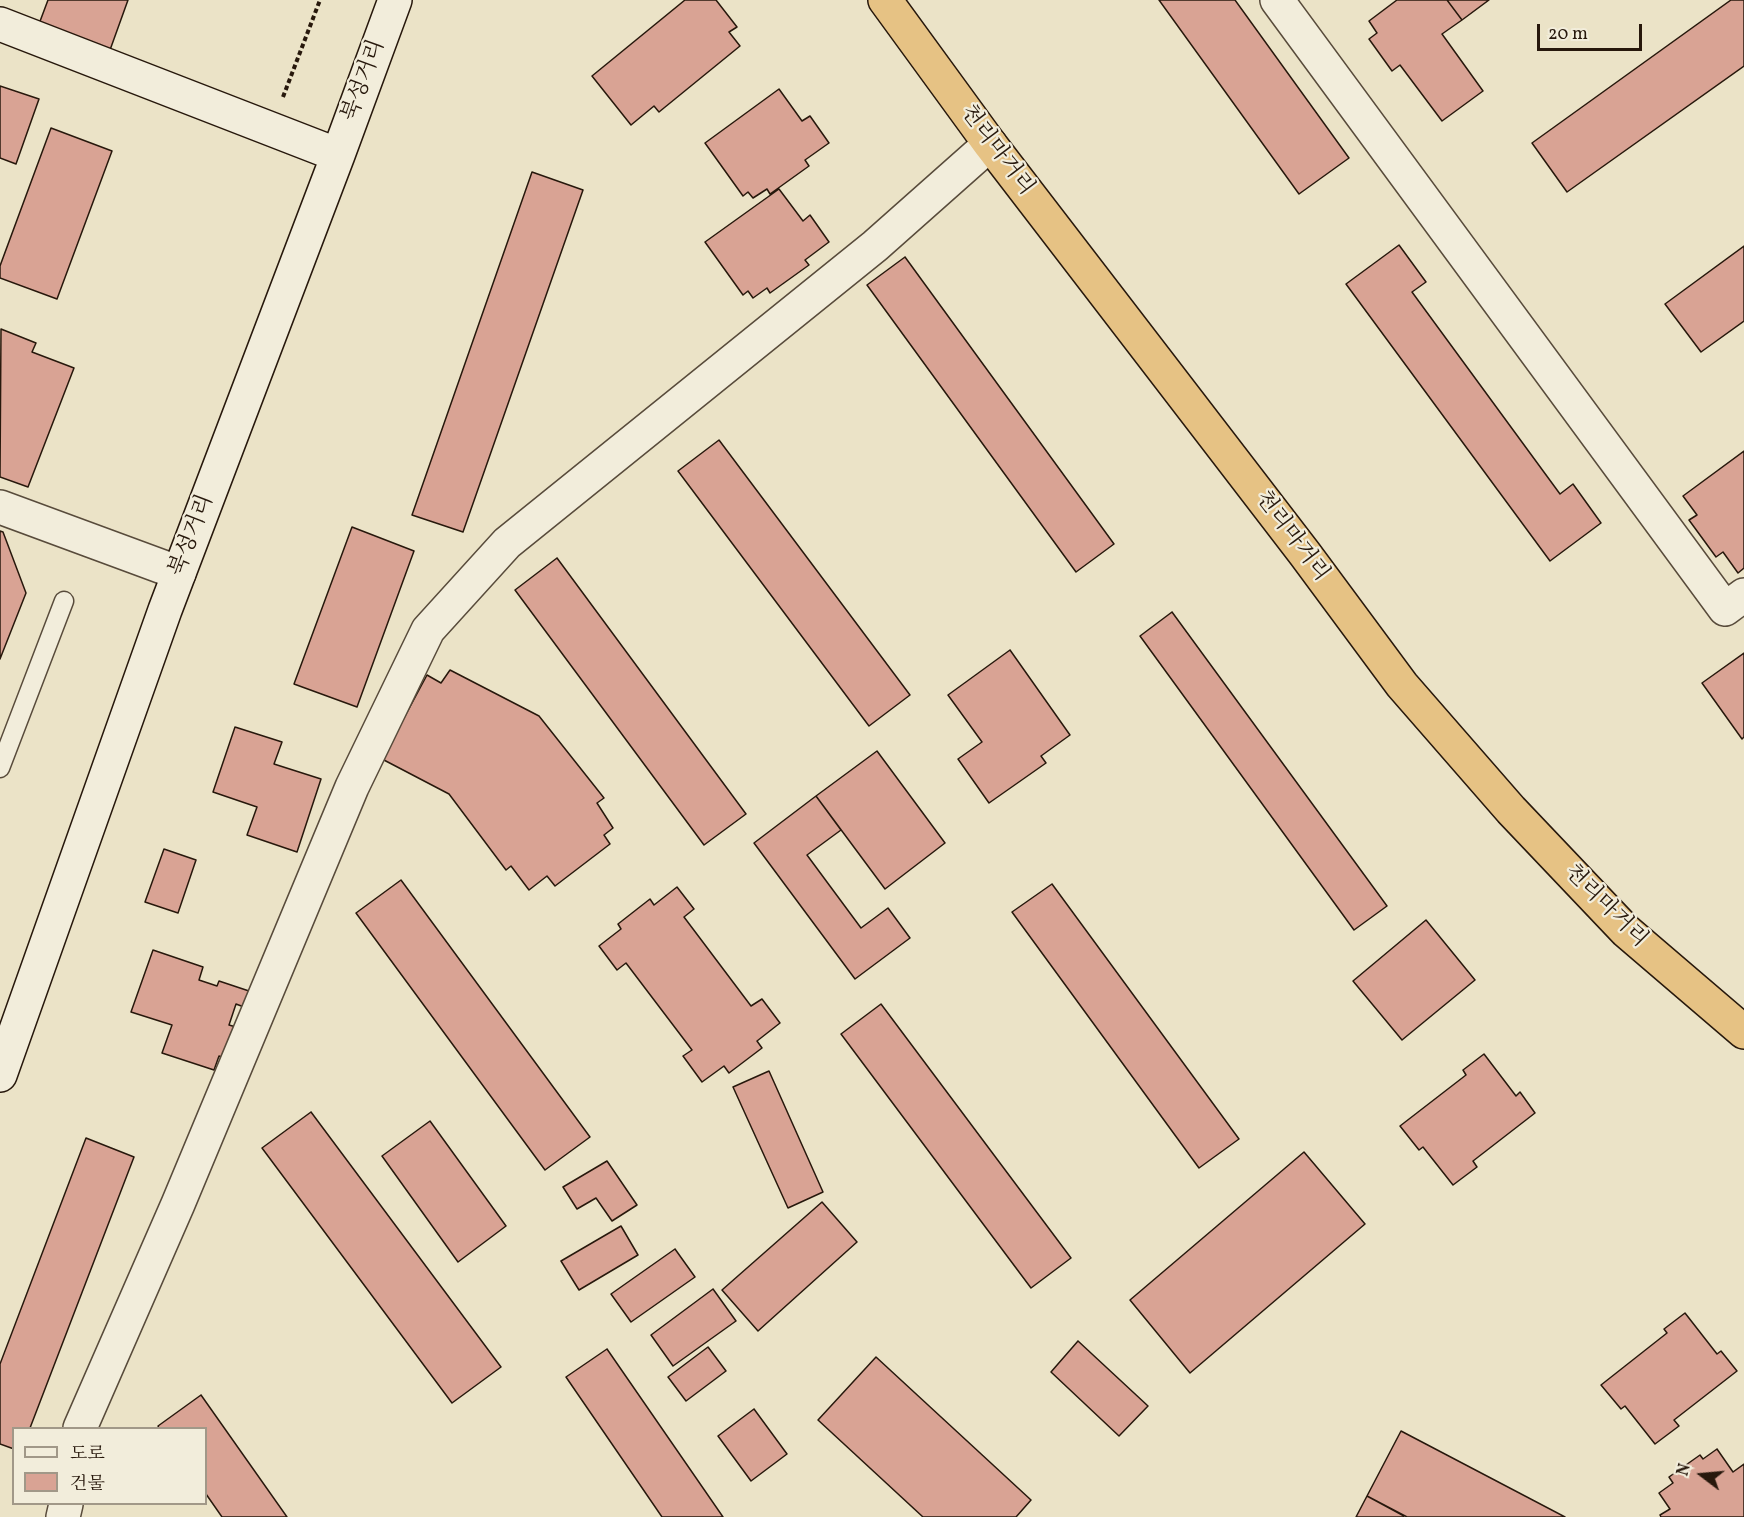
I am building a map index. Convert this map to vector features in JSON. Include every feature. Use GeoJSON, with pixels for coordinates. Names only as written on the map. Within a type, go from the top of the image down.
{"type":"FeatureCollection","features":[{"type":"Feature","properties":{"kind":"highway","name":"천리마거리"},"geometry":{"type":"LineString","coordinates":[[885,0],[990,144],[1305,554],[1402,685],[1511,810],[1626,931],[1744,1032]]}},
{"type":"Feature","properties":{"kind":"street","name":"북성거리"},"geometry":{"type":"LineString","coordinates":[[2,1061],[179,573],[395,0]]}},
{"type":"Feature","properties":{"kind":"street"},"geometry":{"type":"LineString","coordinates":[[1277,0],[1725,609],[1744,595]]}},
{"type":"Feature","properties":{"kind":"street"},"geometry":{"type":"LineString","coordinates":[[0,24],[338,155]]}},
{"type":"Feature","properties":{"kind":"street"},"geometry":{"type":"LineString","coordinates":[[80,1427],[178,1204],[352,788],[428,630],[507,543],[875,246],[990,144]]}},
{"type":"Feature","properties":{"kind":"street"},"geometry":{"type":"LineString","coordinates":[[0,507],[179,573]]}},
{"type":"Feature","properties":{"kind":"lane"},"geometry":{"type":"LineString","coordinates":[[0,768],[64,601]]}},
{"type":"Feature","properties":{"kind":"path"},"geometry":{"type":"LineString","coordinates":[[271,129],[320,0]]}},
{"type":"Feature","properties":{"kind":"building"},"geometry":{"type":"Polygon","coordinates":[[[48,0],[128,0],[110,50],[39,24],[48,0]]]}},
{"type":"Feature","properties":{"kind":"building"},"geometry":{"type":"Polygon","coordinates":[[[685,0],[716,0],[737,27],[729,32],[740,46],[659,112],[654,106],[631,125],[592,76],[685,0]]]}},
{"type":"Feature","properties":{"kind":"building"},"geometry":{"type":"Polygon","coordinates":[[[1159,0],[1235,0],[1349,158],[1299,194],[1159,0]]]}},
{"type":"Feature","properties":{"kind":"building"},"geometry":{"type":"Polygon","coordinates":[[[1397,0],[1447,0],[1462,20],[1442,34],[1483,91],[1442,121],[1400,65],[1392,71],[1369,39],[1377,33],[1369,21],[1397,0]]]}},
{"type":"Feature","properties":{"kind":"building"},"geometry":{"type":"Polygon","coordinates":[[[1447,0],[1489,0],[1462,20],[1447,0]]]}},
{"type":"Feature","properties":{"kind":"building"},"geometry":{"type":"Polygon","coordinates":[[[1731,0],[1744,0],[1744,66],[1567,192],[1532,143],[1731,0]]]}},
{"type":"Feature","properties":{"kind":"building"},"geometry":{"type":"Polygon","coordinates":[[[0,86],[39,99],[16,164],[0,158],[0,86]]]}},
{"type":"Feature","properties":{"kind":"building"},"geometry":{"type":"Polygon","coordinates":[[[779,89],[802,121],[810,116],[829,143],[805,160],[809,166],[770,194],[767,189],[753,198],[748,192],[743,196],[705,143],[779,89]]]}},
{"type":"Feature","properties":{"kind":"building"},"geometry":{"type":"Polygon","coordinates":[[[51,128],[112,151],[57,299],[0,278],[0,266],[51,128]]]}},
{"type":"Feature","properties":{"kind":"building"},"geometry":{"type":"Polygon","coordinates":[[[532,172],[583,190],[463,532],[412,515],[532,172]]]}},
{"type":"Feature","properties":{"kind":"building"},"geometry":{"type":"Polygon","coordinates":[[[779,189],[803,221],[810,215],[829,242],[805,260],[809,265],[770,293],[767,288],[753,298],[748,291],[743,295],[705,242],[779,189]]]}},
{"type":"Feature","properties":{"kind":"building"},"geometry":{"type":"Polygon","coordinates":[[[1399,245],[1426,282],[1412,292],[1560,494],[1573,484],[1601,523],[1550,561],[1346,284],[1399,245]]]}},
{"type":"Feature","properties":{"kind":"building"},"geometry":{"type":"Polygon","coordinates":[[[1744,246],[1744,321],[1701,352],[1665,304],[1744,246]]]}},
{"type":"Feature","properties":{"kind":"building"},"geometry":{"type":"Polygon","coordinates":[[[905,257],[1114,544],[1076,572],[867,285],[905,257]]]}},
{"type":"Feature","properties":{"kind":"building"},"geometry":{"type":"Polygon","coordinates":[[[1,329],[36,343],[32,352],[74,368],[28,487],[0,477],[1,329]]]}},
{"type":"Feature","properties":{"kind":"building"},"geometry":{"type":"Polygon","coordinates":[[[719,440],[910,695],[869,726],[678,471],[719,440]]]}},
{"type":"Feature","properties":{"kind":"building"},"geometry":{"type":"Polygon","coordinates":[[[1744,451],[1744,568],[1738,573],[1723,552],[1716,557],[1689,520],[1697,515],[1683,496],[1744,451]]]}},
{"type":"Feature","properties":{"kind":"building"},"geometry":{"type":"Polygon","coordinates":[[[352,527],[414,551],[357,707],[294,684],[352,527]]]}},
{"type":"Feature","properties":{"kind":"building"},"geometry":{"type":"Polygon","coordinates":[[[0,531],[3,532],[26,593],[0,659],[0,531]]]}},
{"type":"Feature","properties":{"kind":"building"},"geometry":{"type":"Polygon","coordinates":[[[557,558],[746,814],[704,845],[515,590],[557,558]]]}},
{"type":"Feature","properties":{"kind":"building"},"geometry":{"type":"Polygon","coordinates":[[[1172,612],[1387,906],[1354,930],[1140,636],[1172,612]]]}},
{"type":"Feature","properties":{"kind":"building"},"geometry":{"type":"Polygon","coordinates":[[[1010,650],[1070,735],[1041,756],[1046,763],[989,803],[958,759],[982,742],[948,695],[1010,650]]]}},
{"type":"Feature","properties":{"kind":"building"},"geometry":{"type":"Polygon","coordinates":[[[1744,653],[1744,737],[1742,739],[1702,683],[1744,653]]]}},
{"type":"Feature","properties":{"kind":"building"},"geometry":{"type":"Polygon","coordinates":[[[450,670],[539,716],[604,798],[597,803],[613,828],[604,835],[610,844],[555,886],[547,876],[529,890],[511,866],[506,870],[449,794],[382,759],[427,675],[441,683],[450,670]]]}},
{"type":"Feature","properties":{"kind":"building"},"geometry":{"type":"Polygon","coordinates":[[[235,727],[282,742],[274,764],[321,779],[297,852],[247,835],[257,807],[213,792],[235,727]]]}},
{"type":"Feature","properties":{"kind":"building"},"geometry":{"type":"Polygon","coordinates":[[[877,751],[945,843],[885,889],[816,796],[877,751]]]}},
{"type":"Feature","properties":{"kind":"building"},"geometry":{"type":"Polygon","coordinates":[[[816,796],[841,830],[807,855],[861,928],[888,908],[910,938],[855,979],[754,843],[816,796]]]}},
{"type":"Feature","properties":{"kind":"building"},"geometry":{"type":"Polygon","coordinates":[[[164,849],[196,860],[178,913],[145,902],[164,849]]]}},
{"type":"Feature","properties":{"kind":"building"},"geometry":{"type":"Polygon","coordinates":[[[401,880],[590,1137],[545,1170],[356,913],[401,880]]]}},
{"type":"Feature","properties":{"kind":"building"},"geometry":{"type":"Polygon","coordinates":[[[1052,884],[1239,1139],[1199,1168],[1012,912],[1052,884]]]}},
{"type":"Feature","properties":{"kind":"building"},"geometry":{"type":"Polygon","coordinates":[[[677,887],[694,909],[684,917],[751,1006],[762,999],[780,1023],[757,1041],[762,1048],[729,1073],[724,1066],[702,1082],[683,1056],[692,1050],[626,963],[617,970],[599,946],[621,929],[618,924],[650,899],[654,905],[677,887]]]}},
{"type":"Feature","properties":{"kind":"building"},"geometry":{"type":"Polygon","coordinates":[[[1426,920],[1475,980],[1402,1040],[1353,981],[1426,920]]]}},
{"type":"Feature","properties":{"kind":"building"},"geometry":{"type":"Polygon","coordinates":[[[153,950],[203,967],[199,980],[217,986],[219,981],[249,991],[244,1007],[236,1004],[229,1025],[236,1027],[226,1059],[219,1056],[214,1070],[162,1053],[172,1025],[131,1012],[153,950]]]}},
{"type":"Feature","properties":{"kind":"building"},"geometry":{"type":"Polygon","coordinates":[[[881,1004],[1071,1258],[1031,1288],[841,1034],[881,1004]]]}},
{"type":"Feature","properties":{"kind":"building"},"geometry":{"type":"Polygon","coordinates":[[[1484,1054],[1516,1096],[1520,1092],[1535,1113],[1473,1161],[1477,1167],[1453,1185],[1423,1147],[1419,1150],[1400,1126],[1466,1075],[1463,1070],[1484,1054]]]}},
{"type":"Feature","properties":{"kind":"building"},"geometry":{"type":"Polygon","coordinates":[[[769,1071],[823,1192],[788,1208],[733,1087],[769,1071]]]}},
{"type":"Feature","properties":{"kind":"building"},"geometry":{"type":"Polygon","coordinates":[[[311,1112],[501,1367],[452,1403],[262,1148],[311,1112]]]}},
{"type":"Feature","properties":{"kind":"building"},"geometry":{"type":"Polygon","coordinates":[[[430,1121],[506,1226],[458,1262],[382,1156],[430,1121]]]}},
{"type":"Feature","properties":{"kind":"building"},"geometry":{"type":"Polygon","coordinates":[[[86,1138],[134,1157],[30,1427],[12,1427],[12,1448],[0,1444],[0,1364],[86,1138]]]}},
{"type":"Feature","properties":{"kind":"building"},"geometry":{"type":"Polygon","coordinates":[[[1304,1152],[1365,1224],[1190,1373],[1130,1300],[1304,1152]]]}},
{"type":"Feature","properties":{"kind":"building"},"geometry":{"type":"Polygon","coordinates":[[[607,1161],[637,1205],[612,1221],[596,1198],[577,1209],[563,1187],[607,1161]]]}},
{"type":"Feature","properties":{"kind":"building"},"geometry":{"type":"Polygon","coordinates":[[[822,1202],[857,1242],[758,1331],[722,1290],[822,1202]]]}},
{"type":"Feature","properties":{"kind":"building"},"geometry":{"type":"Polygon","coordinates":[[[621,1226],[638,1255],[579,1290],[561,1261],[621,1226]]]}},
{"type":"Feature","properties":{"kind":"building"},"geometry":{"type":"Polygon","coordinates":[[[675,1249],[695,1277],[631,1322],[611,1294],[675,1249]]]}},
{"type":"Feature","properties":{"kind":"building"},"geometry":{"type":"Polygon","coordinates":[[[713,1289],[736,1321],[673,1366],[651,1335],[713,1289]]]}},
{"type":"Feature","properties":{"kind":"building"},"geometry":{"type":"Polygon","coordinates":[[[1685,1313],[1717,1354],[1721,1351],[1737,1371],[1674,1420],[1679,1426],[1655,1444],[1625,1406],[1621,1409],[1601,1385],[1667,1333],[1664,1329],[1685,1313]]]}},
{"type":"Feature","properties":{"kind":"building"},"geometry":{"type":"Polygon","coordinates":[[[1078,1341],[1148,1406],[1119,1436],[1051,1372],[1078,1341]]]}},
{"type":"Feature","properties":{"kind":"building"},"geometry":{"type":"Polygon","coordinates":[[[708,1347],[726,1371],[686,1401],[668,1377],[708,1347]]]}},
{"type":"Feature","properties":{"kind":"building"},"geometry":{"type":"Polygon","coordinates":[[[607,1349],[723,1517],[662,1517],[566,1377],[607,1349]]]}},
{"type":"Feature","properties":{"kind":"building"},"geometry":{"type":"Polygon","coordinates":[[[876,1357],[1031,1500],[1016,1517],[923,1517],[818,1420],[876,1357]]]}},
{"type":"Feature","properties":{"kind":"building"},"geometry":{"type":"Polygon","coordinates":[[[201,1395],[287,1517],[222,1517],[207,1495],[207,1427],[158,1426],[201,1395]]]}},
{"type":"Feature","properties":{"kind":"building"},"geometry":{"type":"Polygon","coordinates":[[[754,1409],[787,1454],[751,1481],[718,1436],[754,1409]]]}},
{"type":"Feature","properties":{"kind":"building"},"geometry":{"type":"Polygon","coordinates":[[[1401,1431],[1565,1517],[1407,1517],[1367,1496],[1401,1431]]]}},
{"type":"Feature","properties":{"kind":"building"},"geometry":{"type":"Polygon","coordinates":[[[1717,1449],[1733,1472],[1744,1464],[1744,1517],[1661,1517],[1660,1515],[1670,1509],[1659,1493],[1673,1483],[1669,1477],[1700,1455],[1703,1459],[1717,1449]]]}},
{"type":"Feature","properties":{"kind":"building"},"geometry":{"type":"Polygon","coordinates":[[[1367,1496],[1404,1516],[1356,1517],[1367,1496]]]}}]}
